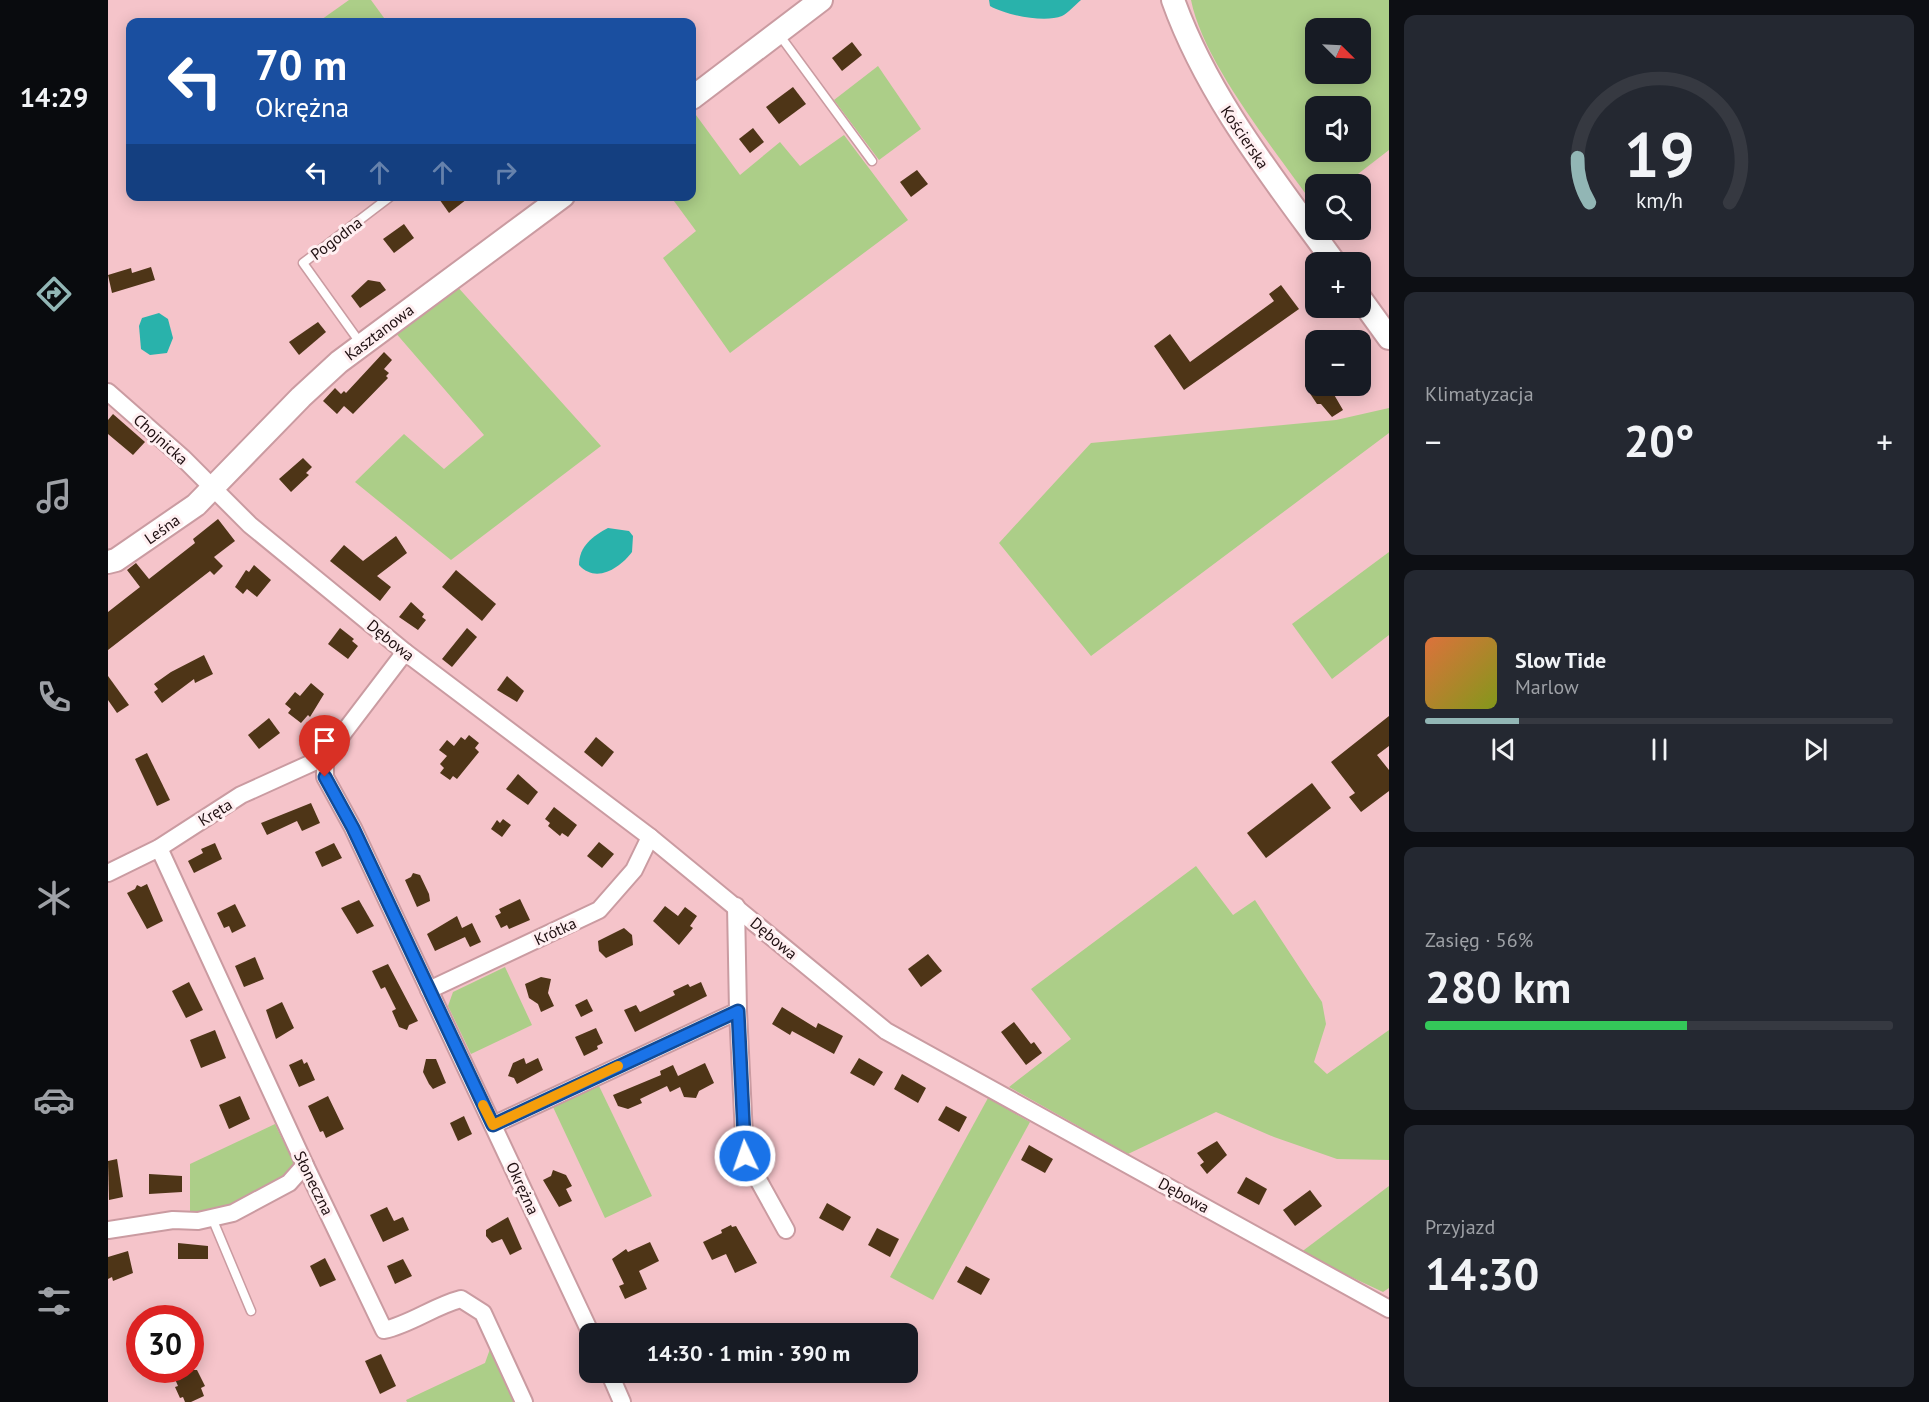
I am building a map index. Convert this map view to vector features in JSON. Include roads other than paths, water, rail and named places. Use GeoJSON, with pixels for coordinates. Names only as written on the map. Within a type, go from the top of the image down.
{"type":"FeatureCollection","features":[{"type":"Feature","properties":{"kind":"street"},"geometry":{"type":"LineString","coordinates":[[696,95],[821,0]]}},
{"type":"Feature","properties":{"kind":"street","name":"Kościerska"},"geometry":{"type":"LineString","coordinates":[[1173,0],[1192,49],[1230,117],[1327,252]]}},
{"type":"Feature","properties":{"kind":"street","name":"Kasztanowa"},"geometry":{"type":"LineString","coordinates":[[211,489],[301,397],[361,345],[556,201]]}},
{"type":"Feature","properties":{"kind":"street"},"geometry":{"type":"LineString","coordinates":[[1371,313],[1389,338]]}},
{"type":"Feature","properties":{"kind":"street","name":"Chojnicka"},"geometry":{"type":"LineString","coordinates":[[108,392],[183,458],[211,489]]}},
{"type":"Feature","properties":{"kind":"street","name":"Leśna"},"geometry":{"type":"LineString","coordinates":[[108,561],[116,560],[196,505],[211,489]]}},
{"type":"Feature","properties":{"kind":"street","name":"Dębowa"},"geometry":{"type":"LineString","coordinates":[[211,489],[250,525],[405,652],[650,837],[886,1032],[1389,1310]]}},
{"type":"Feature","properties":{"kind":"street"},"geometry":{"type":"LineString","coordinates":[[326,757],[405,652]]}},
{"type":"Feature","properties":{"kind":"street","name":"Kręta"},"geometry":{"type":"LineString","coordinates":[[108,873],[159,848],[242,795],[326,757]]}},
{"type":"Feature","properties":{"kind":"street","name":"Okrężna"},"geometry":{"type":"LineString","coordinates":[[326,757],[325,777],[353,828],[586,1323]]}},
{"type":"Feature","properties":{"kind":"street","name":"Krótka"},"geometry":{"type":"LineString","coordinates":[[429,990],[599,910],[634,870],[650,837]]}},
{"type":"Feature","properties":{"kind":"street","name":"Słoneczna"},"geometry":{"type":"LineString","coordinates":[[159,848],[384,1330],[401,1326],[445,1303],[461,1299],[483,1313],[524,1402]]}},
{"type":"Feature","properties":{"kind":"street"},"geometry":{"type":"LineString","coordinates":[[736,906],[745,1156],[786,1230]]}},
{"type":"Feature","properties":{"kind":"street"},"geometry":{"type":"LineString","coordinates":[[493,1125],[738,1011]]}},
{"type":"Feature","properties":{"kind":"street"},"geometry":{"type":"LineString","coordinates":[[108,1230],[172,1220],[198,1221],[233,1213],[289,1183],[305,1165]]}},
{"type":"Feature","properties":{"kind":"street"},"geometry":{"type":"LineString","coordinates":[[614,1383],[622,1402]]}},
{"type":"Feature","properties":{"kind":"lane"},"geometry":{"type":"LineString","coordinates":[[777,33],[872,161]]}},
{"type":"Feature","properties":{"kind":"lane","name":"Pogodna"},"geometry":{"type":"LineString","coordinates":[[361,345],[303,263],[385,201]]}},
{"type":"Feature","properties":{"kind":"lane"},"geometry":{"type":"LineString","coordinates":[[212,1218],[251,1311]]}},
{"type":"Feature","properties":{"kind":"water"},"geometry":{"type":"Polygon","coordinates":[[[989,0],[1081,0],[1062,16],[1045,19],[1005,12],[990,6],[989,0]]]}},
{"type":"Feature","properties":{"kind":"water"},"geometry":{"type":"Polygon","coordinates":[[[159,313],[168,319],[173,338],[167,353],[150,355],[141,349],[139,326],[142,318],[159,313]]]}},
{"type":"Feature","properties":{"kind":"water"},"geometry":{"type":"Polygon","coordinates":[[[608,528],[629,531],[633,536],[632,552],[607,572],[586,571],[579,565],[581,552],[592,538],[608,528]]]}}]}
